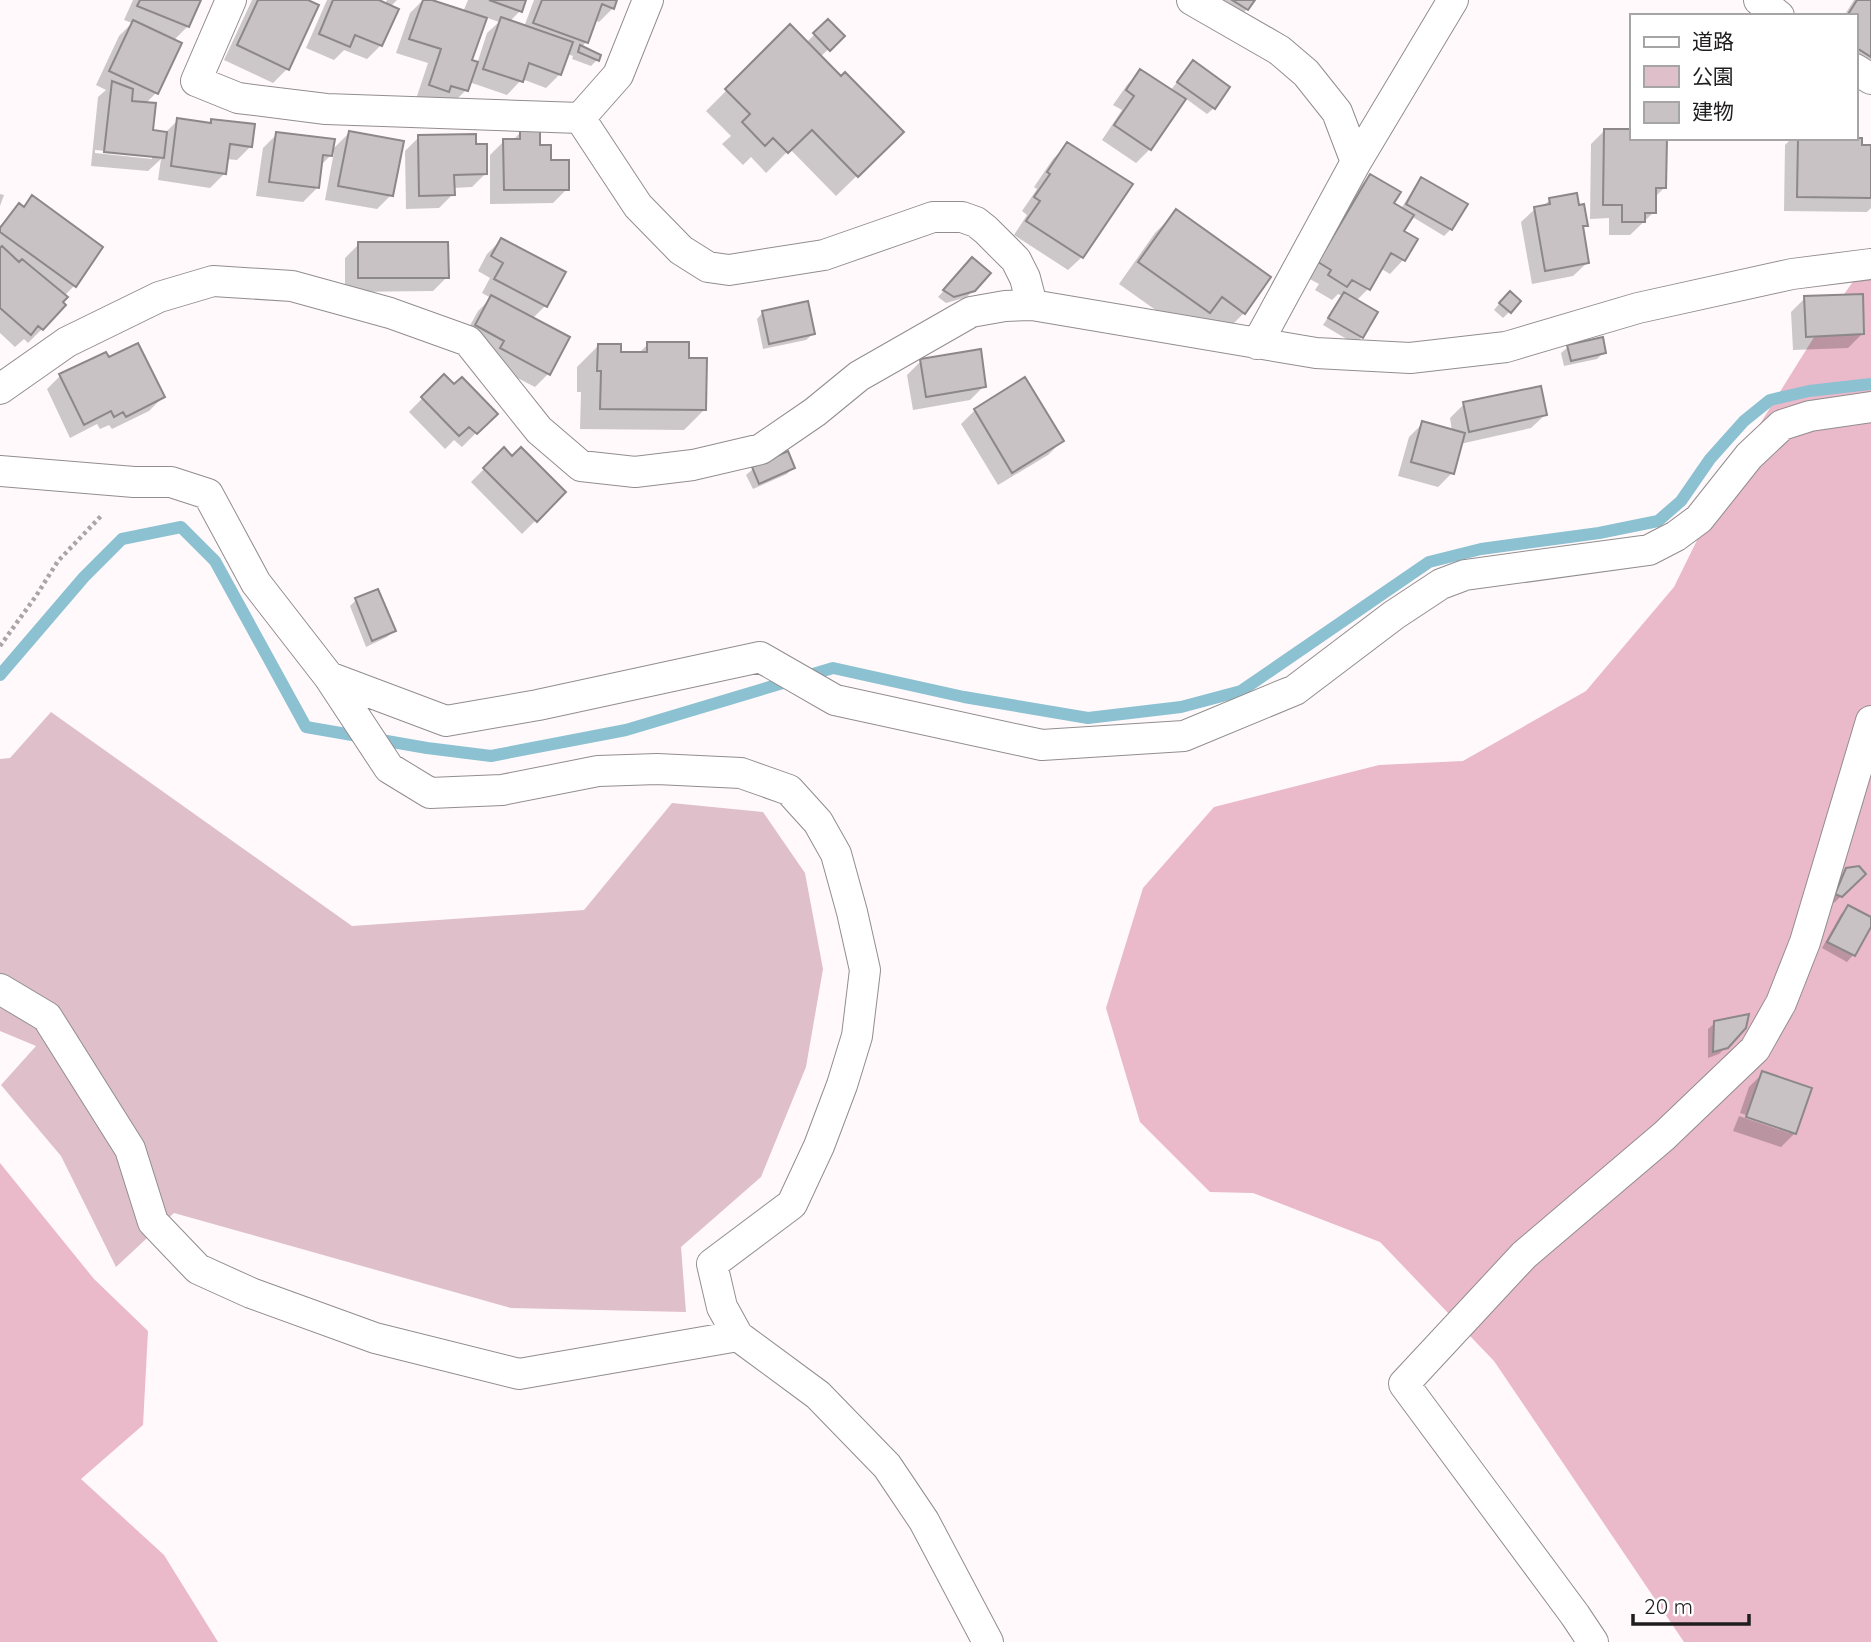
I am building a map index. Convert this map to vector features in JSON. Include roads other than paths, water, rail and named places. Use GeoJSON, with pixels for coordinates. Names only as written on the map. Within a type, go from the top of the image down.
{"type":"FeatureCollection","features":[{"type":"Feature","properties":{"kind":"street"},"geometry":{"type":"LineString","coordinates":[[231,0],[196,81],[237,98],[326,109],[580,118]]}},
{"type":"Feature","properties":{"kind":"street"},"geometry":{"type":"LineString","coordinates":[[580,118],[618,75],[649,0]]}},
{"type":"Feature","properties":{"kind":"street"},"geometry":{"type":"LineString","coordinates":[[1192,0],[1279,50],[1306,73],[1337,111],[1356,162]]}},
{"type":"Feature","properties":{"kind":"street"},"geometry":{"type":"LineString","coordinates":[[1257,344],[1356,162],[1452,0]]}},
{"type":"Feature","properties":{"kind":"street"},"geometry":{"type":"LineString","coordinates":[[1759,0],[1776,14]]}},
{"type":"Feature","properties":{"kind":"street"},"geometry":{"type":"LineString","coordinates":[[580,118],[638,206],[681,250],[708,267],[729,270],[824,255],[933,217],[962,216],[986,230],[1016,260],[1025,278],[1032,305]]}},
{"type":"Feature","properties":{"kind":"street"},"geometry":{"type":"LineString","coordinates":[[0,389],[67,342],[159,297],[213,281],[292,286],[390,313],[468,341],[539,430],[581,466],[635,472],[693,465],[761,449],[815,412],[859,376],[971,312],[1005,306],[1032,305],[1316,353],[1410,358],[1506,347],[1638,308],[1791,274],[1871,264]]}},
{"type":"Feature","properties":{"kind":"street"},"geometry":{"type":"LineString","coordinates":[[329,677],[446,721],[538,705],[760,657],[835,700],[1042,745],[1184,736],[1295,690],[1394,615],[1441,584],[1465,575],[1649,550],[1676,536],[1699,519],[1749,456],[1782,425],[1810,416],[1871,407]]}},
{"type":"Feature","properties":{"kind":"street"},"geometry":{"type":"LineString","coordinates":[[0,471],[134,482],[171,482],[208,494],[257,583],[329,677],[389,768],[430,793],[502,790],[598,771],[657,769],[741,773],[789,790],[818,822],[836,855],[865,970],[857,1036],[819,1146],[792,1203],[712,1264],[722,1307],[738,1336],[818,1395],[887,1466],[925,1521],[988,1642]]}},
{"type":"Feature","properties":{"kind":"street"},"geometry":{"type":"LineString","coordinates":[[1593,1642],[1404,1384],[1524,1255],[1664,1136],[1755,1049],[1781,1003],[1805,942],[1871,721]]}},
{"type":"Feature","properties":{"kind":"street"},"geometry":{"type":"LineString","coordinates":[[0,989],[47,1017],[130,1149],[153,1222],[198,1269],[251,1293],[375,1338],[519,1374],[738,1336]]}},
{"type":"Feature","properties":{"kind":"waterway"},"geometry":{"type":"LineString","coordinates":[[0,675],[84,577],[122,539],[181,527],[215,561],[306,727],[491,756],[626,730],[833,668],[964,697],[1088,718],[1181,707],[1241,691],[1429,562],[1481,549],[1599,533],[1658,521],[1681,501],[1710,459],[1744,421],[1770,400],[1809,391],[1871,384]]}}]}
